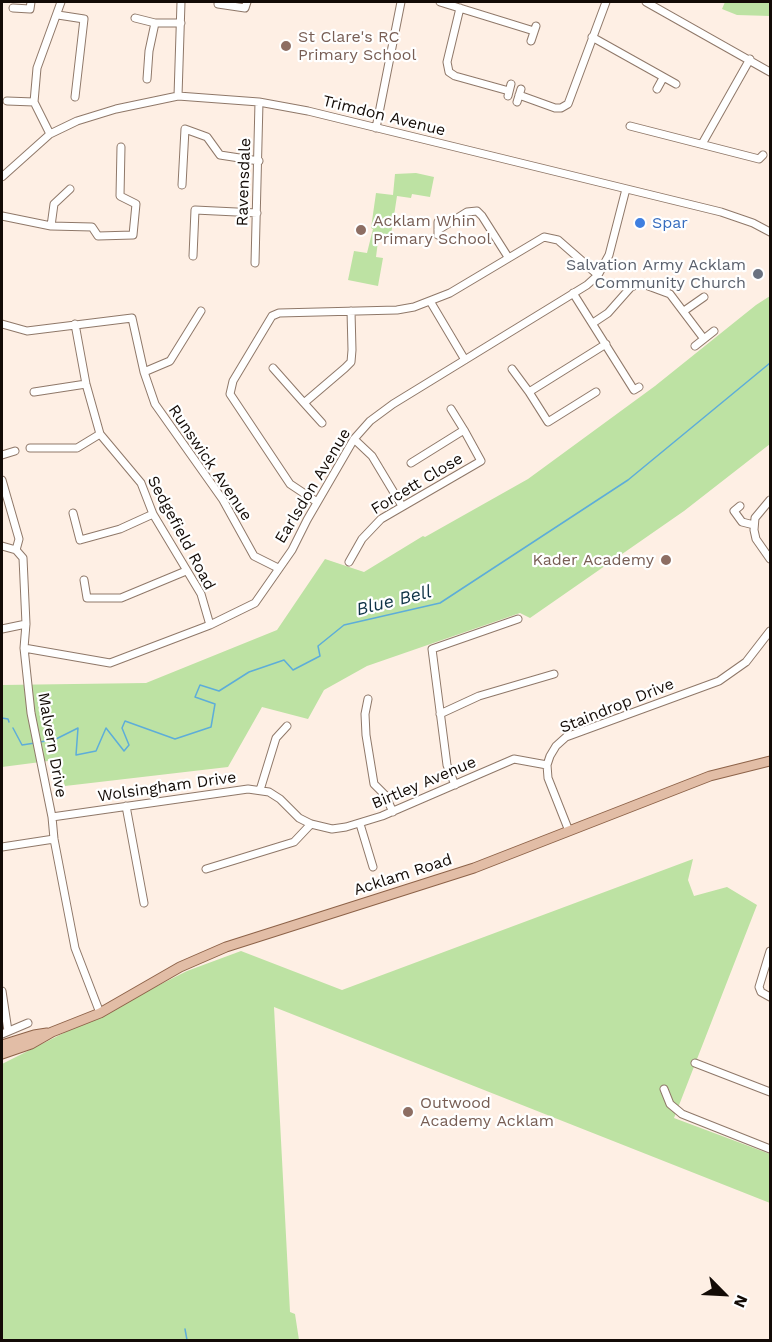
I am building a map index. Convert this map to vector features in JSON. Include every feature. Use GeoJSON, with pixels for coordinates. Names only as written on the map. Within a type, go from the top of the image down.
{"type":"FeatureCollection","features":[{"type":"Feature","properties":{"kind":"main road","name":"Acklam Road"},"geometry":{"type":"LineString","coordinates":[[2,1054],[32,1044],[52,1032],[100,1013],[180,967],[226,947],[464,871],[710,776],[771,761]]}},
{"type":"Feature","properties":{"kind":"main road","name":"Acklam Road"},"geometry":{"type":"LineString","coordinates":[[2,1045],[33,1035],[52,1032]]}},
{"type":"Feature","properties":{"kind":"street"},"geometry":{"type":"LineString","coordinates":[[13,8],[30,9],[31,2]]}},
{"type":"Feature","properties":{"kind":"street"},"geometry":{"type":"LineString","coordinates":[[50,134],[34,102],[37,68],[61,2]]}},
{"type":"Feature","properties":{"kind":"street"},"geometry":{"type":"LineString","coordinates":[[178,96],[181,2]]}},
{"type":"Feature","properties":{"kind":"street"},"geometry":{"type":"LineString","coordinates":[[218,4],[245,8],[247,2]]}},
{"type":"Feature","properties":{"kind":"street"},"geometry":{"type":"LineString","coordinates":[[376,128],[401,2]]}},
{"type":"Feature","properties":{"kind":"street"},"geometry":{"type":"LineString","coordinates":[[440,2],[535,29],[531,41]]}},
{"type":"Feature","properties":{"kind":"street"},"geometry":{"type":"LineString","coordinates":[[519,95],[555,108],[566,106],[572,97],[606,2]]}},
{"type":"Feature","properties":{"kind":"street"},"geometry":{"type":"LineString","coordinates":[[646,2],[771,72]]}},
{"type":"Feature","properties":{"kind":"street"},"geometry":{"type":"LineString","coordinates":[[460,8],[447,69],[455,76],[509,90]]}},
{"type":"Feature","properties":{"kind":"street"},"geometry":{"type":"LineString","coordinates":[[58,15],[84,19],[75,98]]}},
{"type":"Feature","properties":{"kind":"street"},"geometry":{"type":"LineString","coordinates":[[135,18],[155,23],[181,23]]}},
{"type":"Feature","properties":{"kind":"street"},"geometry":{"type":"LineString","coordinates":[[147,79],[149,51],[155,23]]}},
{"type":"Feature","properties":{"kind":"street"},"geometry":{"type":"LineString","coordinates":[[592,37],[676,84]]}},
{"type":"Feature","properties":{"kind":"street"},"geometry":{"type":"LineString","coordinates":[[702,144],[750,59]]}},
{"type":"Feature","properties":{"kind":"street"},"geometry":{"type":"LineString","coordinates":[[657,89],[663,78]]}},
{"type":"Feature","properties":{"kind":"street","name":"Trimdon Avenue"},"geometry":{"type":"LineString","coordinates":[[2,177],[50,134],[77,121],[116,109],[178,96],[259,102],[308,111],[733,215],[771,232]]}},
{"type":"Feature","properties":{"kind":"street"},"geometry":{"type":"LineString","coordinates":[[7,101],[34,102]]}},
{"type":"Feature","properties":{"kind":"street","name":"Ravensdale"},"geometry":{"type":"LineString","coordinates":[[255,263],[259,102]]}},
{"type":"Feature","properties":{"kind":"street"},"geometry":{"type":"LineString","coordinates":[[630,126],[646,126],[760,160]]}},
{"type":"Feature","properties":{"kind":"street"},"geometry":{"type":"LineString","coordinates":[[182,185],[185,129],[207,137],[220,155],[259,161]]}},
{"type":"Feature","properties":{"kind":"street"},"geometry":{"type":"LineString","coordinates":[[2,216],[51,226],[92,228],[98,236],[133,235],[136,204],[120,196],[121,147]]}},
{"type":"Feature","properties":{"kind":"street"},"geometry":{"type":"LineString","coordinates":[[51,226],[54,204],[70,189]]}},
{"type":"Feature","properties":{"kind":"street","name":"Earlsdon Avenue"},"geometry":{"type":"LineString","coordinates":[[24,648],[110,663],[210,625],[255,603],[292,550],[354,439],[380,413],[573,293],[598,275],[609,255],[626,189]]}},
{"type":"Feature","properties":{"kind":"street"},"geometry":{"type":"LineString","coordinates":[[193,256],[195,210],[257,213]]}},
{"type":"Feature","properties":{"kind":"street"},"geometry":{"type":"LineString","coordinates":[[438,229],[467,212],[477,211],[483,216],[508,257]]}},
{"type":"Feature","properties":{"kind":"street"},"geometry":{"type":"LineString","coordinates":[[317,502],[290,484],[232,398],[230,390],[233,381],[272,316],[282,313],[405,309],[430,302],[450,293],[538,238],[549,237],[563,244],[598,275]]}},
{"type":"Feature","properties":{"kind":"street"},"geometry":{"type":"LineString","coordinates":[[593,323],[605,316],[631,287],[638,284],[665,292],[684,311],[704,339]]}},
{"type":"Feature","properties":{"kind":"street"},"geometry":{"type":"LineString","coordinates":[[573,293],[634,390]]}},
{"type":"Feature","properties":{"kind":"street"},"geometry":{"type":"LineString","coordinates":[[684,311],[704,297]]}},
{"type":"Feature","properties":{"kind":"street"},"geometry":{"type":"LineString","coordinates":[[430,302],[465,360]]}},
{"type":"Feature","properties":{"kind":"street"},"geometry":{"type":"LineString","coordinates":[[144,372],[170,361],[201,311]]}},
{"type":"Feature","properties":{"kind":"street"},"geometry":{"type":"LineString","coordinates":[[304,403],[351,362],[351,311]]}},
{"type":"Feature","properties":{"kind":"street","name":"Runswick Avenue"},"geometry":{"type":"LineString","coordinates":[[75,324],[132,318],[144,372],[155,404],[223,500],[254,556],[278,568]]}},
{"type":"Feature","properties":{"kind":"street"},"geometry":{"type":"LineString","coordinates":[[2,324],[27,331],[75,324]]}},
{"type":"Feature","properties":{"kind":"street","name":"Sedgefield Road"},"geometry":{"type":"LineString","coordinates":[[75,324],[86,384],[100,434],[141,483],[153,514],[201,594],[210,625]]}},
{"type":"Feature","properties":{"kind":"street"},"geometry":{"type":"LineString","coordinates":[[695,346],[714,331]]}},
{"type":"Feature","properties":{"kind":"street"},"geometry":{"type":"LineString","coordinates":[[529,392],[606,344]]}},
{"type":"Feature","properties":{"kind":"street"},"geometry":{"type":"LineString","coordinates":[[273,368],[281,373],[322,423]]}},
{"type":"Feature","properties":{"kind":"street"},"geometry":{"type":"LineString","coordinates":[[512,369],[548,422],[591,392]]}},
{"type":"Feature","properties":{"kind":"street"},"geometry":{"type":"LineString","coordinates":[[34,392],[86,384]]}},
{"type":"Feature","properties":{"kind":"street"},"geometry":{"type":"LineString","coordinates":[[411,463],[464,430],[451,409]]}},
{"type":"Feature","properties":{"kind":"street","name":"Forcett Close"},"geometry":{"type":"LineString","coordinates":[[349,562],[367,532],[381,519],[481,461],[464,430]]}},
{"type":"Feature","properties":{"kind":"street"},"geometry":{"type":"LineString","coordinates":[[30,448],[77,448],[100,434]]}},
{"type":"Feature","properties":{"kind":"street"},"geometry":{"type":"LineString","coordinates":[[354,439],[372,456],[402,506]]}},
{"type":"Feature","properties":{"kind":"street"},"geometry":{"type":"LineString","coordinates":[[2,455],[15,452]]}},
{"type":"Feature","properties":{"kind":"street","name":"Malvern Drive"},"geometry":{"type":"LineString","coordinates":[[2,480],[19,539],[16,550],[23,558],[26,624],[24,648],[31,713],[52,817],[54,839],[75,948],[100,1013]]}},
{"type":"Feature","properties":{"kind":"street"},"geometry":{"type":"LineString","coordinates":[[771,500],[760,510],[754,525],[756,539],[771,559]]}},
{"type":"Feature","properties":{"kind":"street"},"geometry":{"type":"LineString","coordinates":[[740,506],[734,511],[742,522],[754,525]]}},
{"type":"Feature","properties":{"kind":"street"},"geometry":{"type":"LineString","coordinates":[[73,513],[80,540],[120,529],[153,514]]}},
{"type":"Feature","properties":{"kind":"street"},"geometry":{"type":"LineString","coordinates":[[2,546],[16,550]]}},
{"type":"Feature","properties":{"kind":"street"},"geometry":{"type":"LineString","coordinates":[[84,580],[87,598],[121,598],[186,571]]}},
{"type":"Feature","properties":{"kind":"street"},"geometry":{"type":"LineString","coordinates":[[455,785],[447,765],[432,649],[518,619]]}},
{"type":"Feature","properties":{"kind":"street"},"geometry":{"type":"LineString","coordinates":[[2,629],[26,624]]}},
{"type":"Feature","properties":{"kind":"street","name":"Staindrop Drive"},"geometry":{"type":"LineString","coordinates":[[547,765],[556,746],[566,737],[719,681],[746,662],[771,631]]}},
{"type":"Feature","properties":{"kind":"street"},"geometry":{"type":"LineString","coordinates":[[763,643],[771,646]]}},
{"type":"Feature","properties":{"kind":"street"},"geometry":{"type":"LineString","coordinates":[[440,714],[479,696],[554,674]]}},
{"type":"Feature","properties":{"kind":"street"},"geometry":{"type":"LineString","coordinates":[[368,699],[365,714],[366,735],[374,784],[385,795],[393,812]]}},
{"type":"Feature","properties":{"kind":"street"},"geometry":{"type":"LineString","coordinates":[[260,790],[276,738],[287,726]]}},
{"type":"Feature","properties":{"kind":"street","name":"Birtley Avenue"},"geometry":{"type":"LineString","coordinates":[[311,824],[332,829],[360,825],[514,759],[547,765]]}},
{"type":"Feature","properties":{"kind":"street"},"geometry":{"type":"LineString","coordinates":[[547,765],[548,778],[569,831]]}},
{"type":"Feature","properties":{"kind":"street","name":"Wolsingham Drive"},"geometry":{"type":"LineString","coordinates":[[52,817],[248,789],[260,790],[280,799],[299,818],[311,824]]}},
{"type":"Feature","properties":{"kind":"street"},"geometry":{"type":"LineString","coordinates":[[126,806],[144,903]]}},
{"type":"Feature","properties":{"kind":"street"},"geometry":{"type":"LineString","coordinates":[[206,869],[294,842],[311,824]]}},
{"type":"Feature","properties":{"kind":"street"},"geometry":{"type":"LineString","coordinates":[[360,825],[373,867]]}},
{"type":"Feature","properties":{"kind":"street"},"geometry":{"type":"LineString","coordinates":[[2,846],[54,839]]}},
{"type":"Feature","properties":{"kind":"street"},"geometry":{"type":"LineString","coordinates":[[771,951],[759,987],[762,992],[771,997]]}},
{"type":"Feature","properties":{"kind":"street"},"geometry":{"type":"LineString","coordinates":[[2,991],[5,1032],[28,1023]]}},
{"type":"Feature","properties":{"kind":"street"},"geometry":{"type":"LineString","coordinates":[[695,1063],[771,1092]]}},
{"type":"Feature","properties":{"kind":"street"},"geometry":{"type":"LineString","coordinates":[[664,1089],[670,1104],[682,1114],[771,1149]]}},
{"type":"Feature","properties":{"kind":"green space"},"geometry":{"type":"Polygon","coordinates":[[[725,2],[770,2],[770,16],[737,15],[722,9],[725,2]]]}},
{"type":"Feature","properties":{"kind":"green space"},"geometry":{"type":"Polygon","coordinates":[[[416,173],[434,177],[430,197],[412,194],[411,198],[397,196],[391,235],[379,233],[376,257],[383,258],[378,286],[348,280],[354,251],[367,253],[373,229],[371,228],[376,193],[393,195],[395,174],[416,173]]]}},
{"type":"Feature","properties":{"kind":"green space"},"geometry":{"type":"Polygon","coordinates":[[[770,296],[770,444],[684,511],[530,618],[520,613],[367,666],[324,690],[308,719],[262,707],[228,767],[65,786],[56,760],[2,767],[2,685],[146,683],[277,630],[325,559],[364,572],[423,536],[425,537],[528,479],[655,386],[770,296]]]}},
{"type":"Feature","properties":{"kind":"green space"},"geometry":{"type":"Polygon","coordinates":[[[693,859],[688,880],[694,896],[727,887],[757,905],[674,1118],[770,1154],[770,1203],[274,1007],[290,1312],[295,1314],[299,1340],[2,1340],[2,1064],[187,971],[241,951],[342,990],[693,859]]]}},
{"type":"Feature","properties":{"kind":"waterway","name":"Blue Bell"},"geometry":{"type":"LineString","coordinates":[[39,742],[54,740],[78,728],[76,755],[96,751],[106,728],[124,751],[129,745],[122,728],[125,721],[175,739],[211,727],[215,704],[195,697],[200,685],[219,691],[249,672],[284,660],[293,670],[320,656],[318,646],[344,625],[440,603],[628,480],[770,363]]}},
{"type":"Feature","properties":{"kind":"waterway","name":"Blue Bell"},"geometry":{"type":"LineString","coordinates":[[2,718],[8,719],[9,722]]}},
{"type":"Feature","properties":{"kind":"waterway","name":"Blue Bell"},"geometry":{"type":"LineString","coordinates":[[13,728],[22,745],[35,743]]}},
{"type":"Feature","properties":{"kind":"waterway"},"geometry":{"type":"LineString","coordinates":[[185,1329],[187,1340]]}},
{"type":"Feature","properties":{"kind":"place","name":"St Clare's RC Primary School"},"geometry":{"type":"Point","coordinates":[286,46]}},
{"type":"Feature","properties":{"kind":"place","name":"Spar"},"geometry":{"type":"Point","coordinates":[640,223]}},
{"type":"Feature","properties":{"kind":"place","name":"Acklam Whin Primary School"},"geometry":{"type":"Point","coordinates":[361,230]}},
{"type":"Feature","properties":{"kind":"place","name":"Salvation Army Acklam Community Church"},"geometry":{"type":"Point","coordinates":[758,274]}},
{"type":"Feature","properties":{"kind":"place","name":"Kader Academy"},"geometry":{"type":"Point","coordinates":[666,560]}},
{"type":"Feature","properties":{"kind":"place","name":"Outwood Academy Acklam"},"geometry":{"type":"Point","coordinates":[408,1112]}}]}
